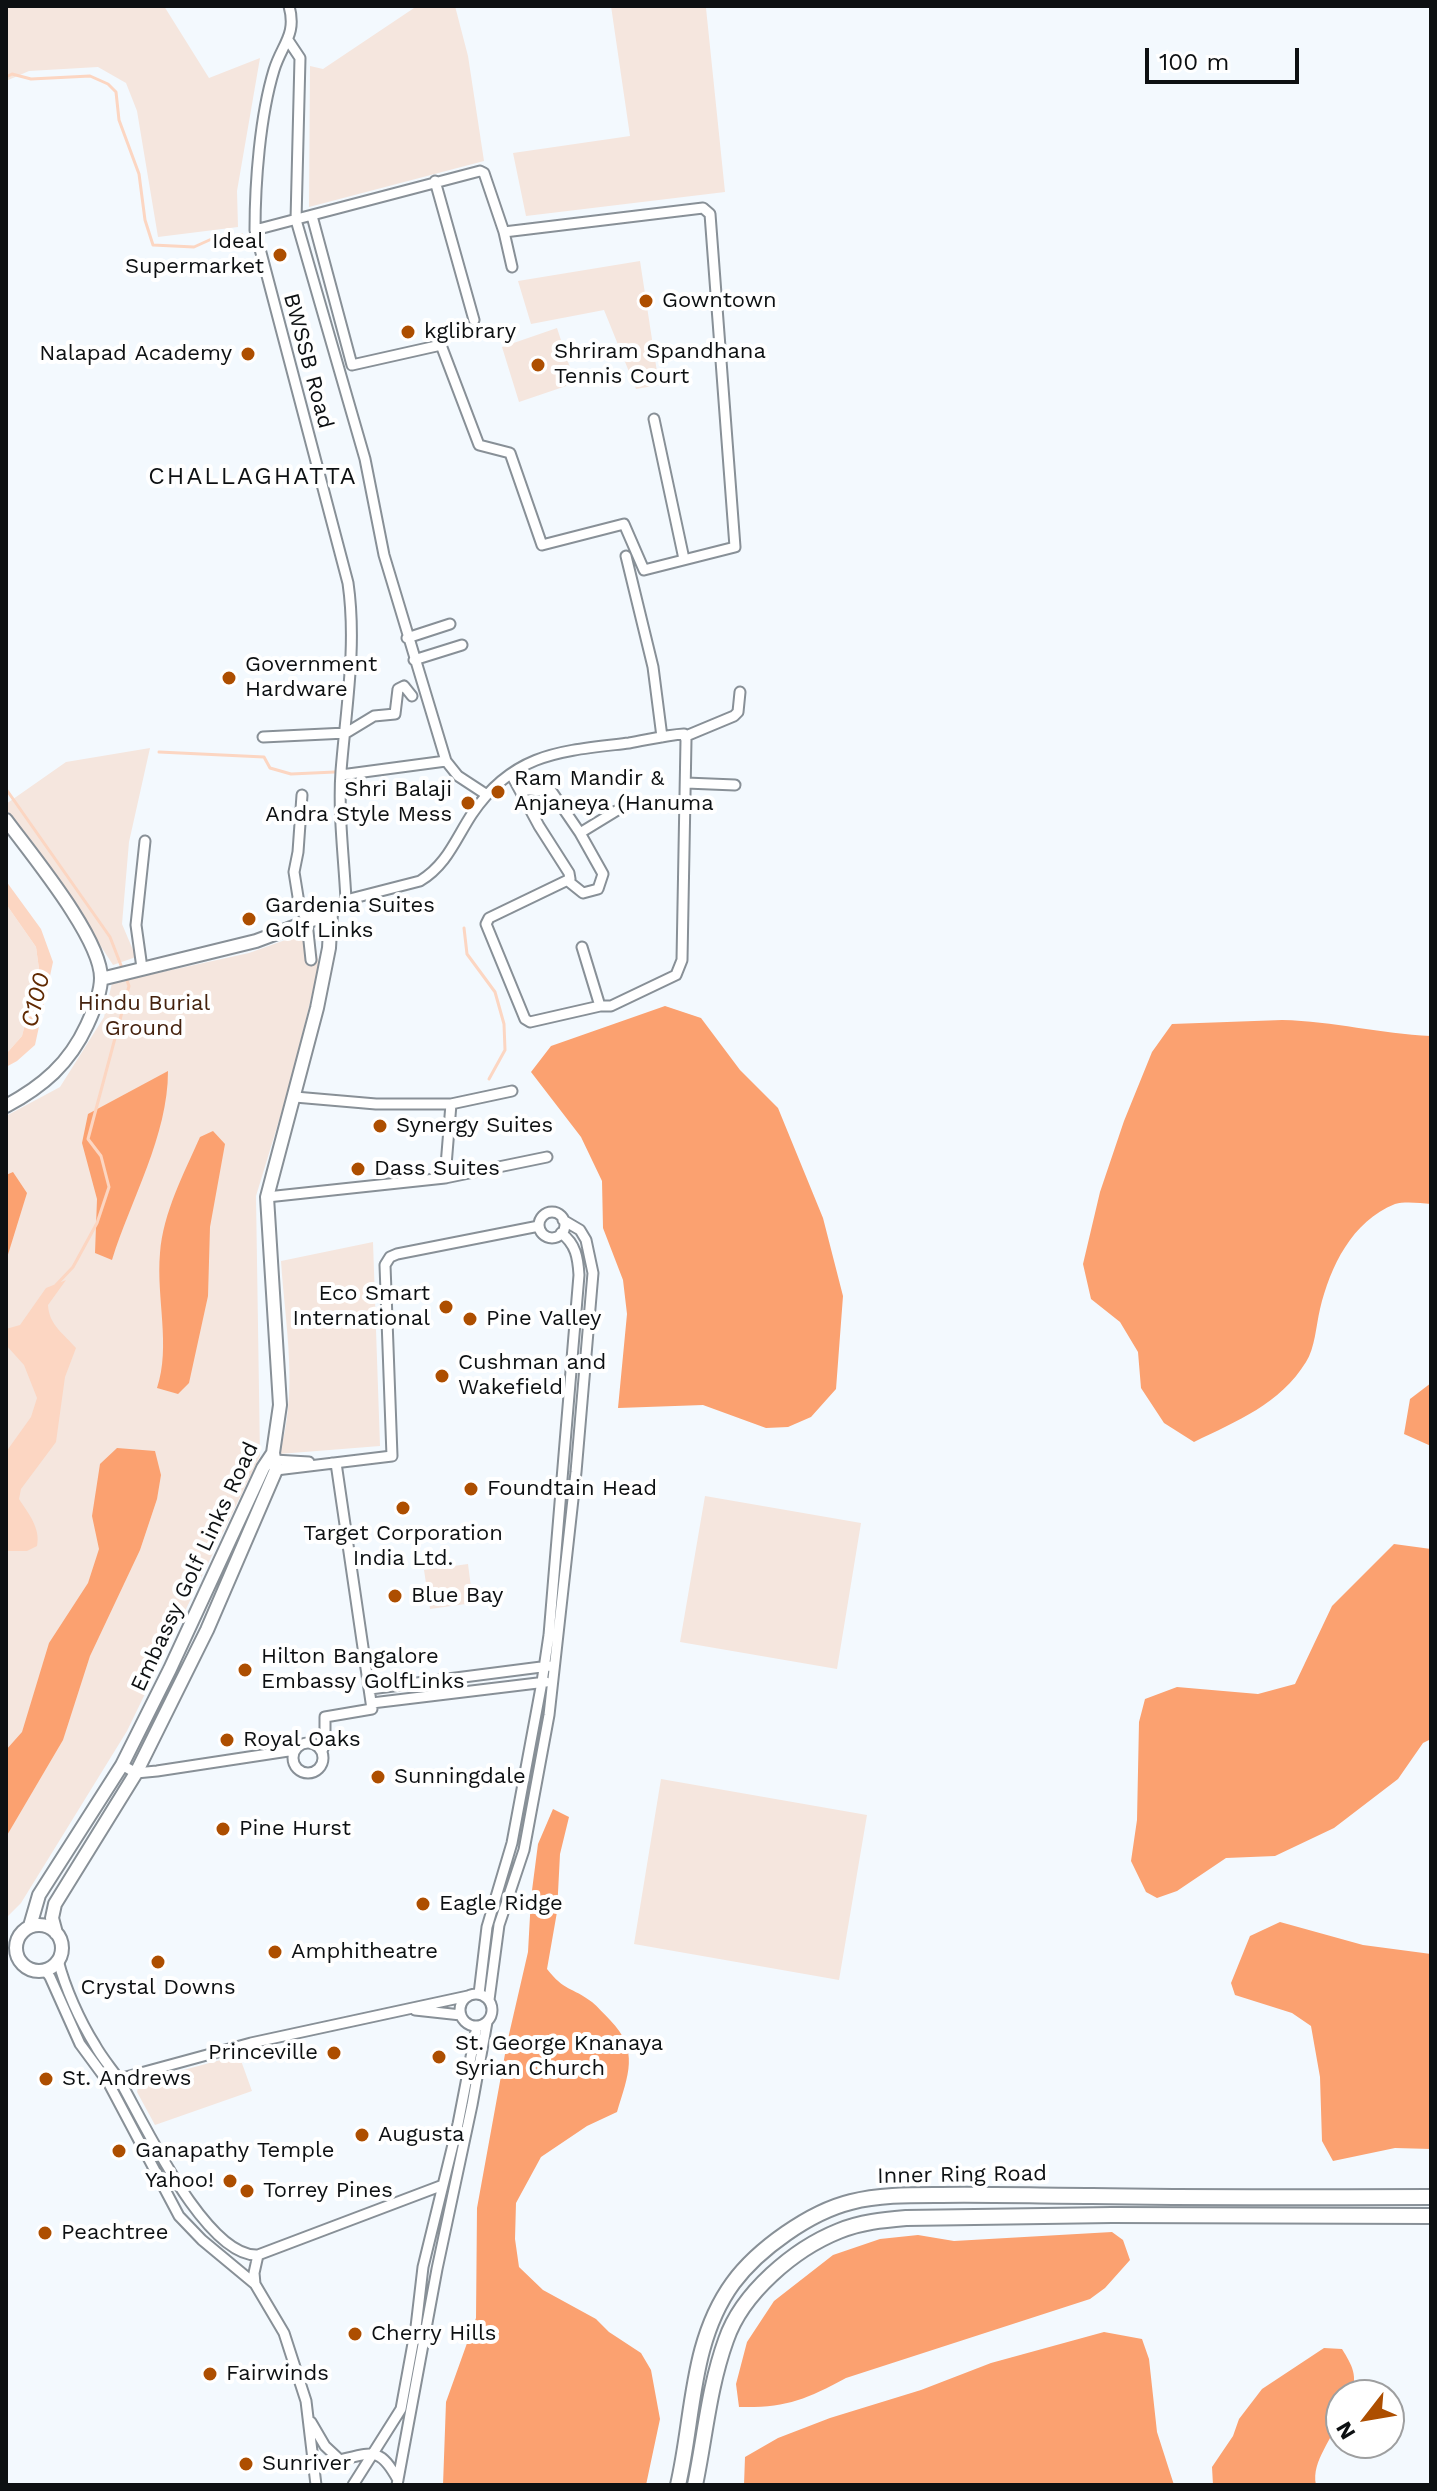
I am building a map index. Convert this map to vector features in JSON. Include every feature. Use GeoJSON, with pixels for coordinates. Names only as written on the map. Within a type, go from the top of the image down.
{"type":"FeatureCollection","features":[{"type":"Feature","properties":{"kind":"main road","name":"Inner Ring Road"},"geometry":{"type":"LineString","coordinates":[[678,2485],[693,2389],[711,2321],[733,2284],[752,2262],[774,2243],[833,2209],[868,2198],[1001,2194],[1431,2197]]}},
{"type":"Feature","properties":{"kind":"main road"},"geometry":{"type":"LineString","coordinates":[[1112,2196],[1112,2215]]}},
{"type":"Feature","properties":{"kind":"main road","name":"Inner Ring Road"},"geometry":{"type":"LineString","coordinates":[[695,2485],[711,2392],[731,2327],[744,2306],[789,2261],[823,2239],[862,2224],[906,2218],[1112,2215],[1431,2216]]}},
{"type":"Feature","properties":{"kind":"street","name":"BWSSB Road"},"geometry":{"type":"LineString","coordinates":[[289,6],[293,21],[274,69],[263,129],[254,207],[255,230],[348,583],[353,646],[341,775],[346,900]]}},
{"type":"Feature","properties":{"kind":"street"},"geometry":{"type":"LineString","coordinates":[[288,40],[300,58],[296,220],[365,459],[379,535],[407,638],[446,761],[458,776],[487,795]]}},
{"type":"Feature","properties":{"kind":"street"},"geometry":{"type":"LineString","coordinates":[[255,230],[435,181],[483,172],[504,232],[512,267]]}},
{"type":"Feature","properties":{"kind":"street"},"geometry":{"type":"LineString","coordinates":[[435,181],[474,320]]}},
{"type":"Feature","properties":{"kind":"street"},"geometry":{"type":"LineString","coordinates":[[312,216],[352,365],[441,345],[479,445],[510,453],[542,545],[623,524],[643,570],[735,546],[710,214],[700,207],[504,232]]}},
{"type":"Feature","properties":{"kind":"street"},"geometry":{"type":"LineString","coordinates":[[654,419],[684,559]]}},
{"type":"Feature","properties":{"kind":"street"},"geometry":{"type":"LineString","coordinates":[[626,556],[653,667],[662,737]]}},
{"type":"Feature","properties":{"kind":"street"},"geometry":{"type":"LineString","coordinates":[[407,638],[450,624]]}},
{"type":"Feature","properties":{"kind":"street"},"geometry":{"type":"LineString","coordinates":[[414,660],[462,645]]}},
{"type":"Feature","properties":{"kind":"street"},"geometry":{"type":"LineString","coordinates":[[263,737],[346,733],[367,719],[395,714],[400,687],[408,689],[412,696]]}},
{"type":"Feature","properties":{"kind":"street"},"geometry":{"type":"LineString","coordinates":[[101,979],[256,941],[331,913],[346,900],[420,881],[430,876],[450,854],[472,814],[487,795],[511,774],[544,755],[681,734],[686,736],[734,716],[738,712],[740,692]]}},
{"type":"Feature","properties":{"kind":"street"},"geometry":{"type":"LineString","coordinates":[[568,881],[489,918],[486,924],[525,1019],[530,1022],[611,1006],[676,975],[680,969],[686,736]]}},
{"type":"Feature","properties":{"kind":"street"},"geometry":{"type":"LineString","coordinates":[[341,775],[446,761]]}},
{"type":"Feature","properties":{"kind":"street"},"geometry":{"type":"LineString","coordinates":[[511,774],[569,873],[568,881]]}},
{"type":"Feature","properties":{"kind":"street"},"geometry":{"type":"LineString","coordinates":[[686,783],[735,785]]}},
{"type":"Feature","properties":{"kind":"street"},"geometry":{"type":"LineString","coordinates":[[519,789],[552,792],[603,874],[598,889],[583,893],[568,881]]}},
{"type":"Feature","properties":{"kind":"street"},"geometry":{"type":"LineString","coordinates":[[302,795],[294,872],[299,903],[307,922],[311,960]]}},
{"type":"Feature","properties":{"kind":"street"},"geometry":{"type":"LineString","coordinates":[[580,833],[616,811]]}},
{"type":"Feature","properties":{"kind":"street"},"geometry":{"type":"LineString","coordinates":[[6,820],[65,899],[96,956],[101,979],[78,1044],[51,1079],[6,1106]]}},
{"type":"Feature","properties":{"kind":"street"},"geometry":{"type":"LineString","coordinates":[[131,971],[145,841]]}},
{"type":"Feature","properties":{"kind":"street","name":"Embassy Golf Links Road"},"geometry":{"type":"LineString","coordinates":[[25,1931],[39,1895],[122,1765],[272,1463],[280,1405],[267,1197],[324,976],[331,913]]}},
{"type":"Feature","properties":{"kind":"street"},"geometry":{"type":"LineString","coordinates":[[582,947],[600,1006]]}},
{"type":"Feature","properties":{"kind":"street"},"geometry":{"type":"LineString","coordinates":[[295,1097],[376,1104],[451,1104],[512,1091]]}},
{"type":"Feature","properties":{"kind":"street"},"geometry":{"type":"LineString","coordinates":[[445,1178],[451,1104]]}},
{"type":"Feature","properties":{"kind":"street"},"geometry":{"type":"LineString","coordinates":[[267,1197],[445,1178],[547,1157]]}},
{"type":"Feature","properties":{"kind":"street"},"geometry":{"type":"LineString","coordinates":[[353,2485],[401,2409],[423,2267],[482,2024],[492,2012],[489,2000],[499,1925],[524,1850],[554,1682],[593,1273],[586,1240],[580,1230],[558,1214],[546,1213],[539,1226],[542,1233],[550,1237],[561,1233],[563,1220]]}},
{"type":"Feature","properties":{"kind":"street"},"geometry":{"type":"LineString","coordinates":[[443,2185],[258,2255],[248,2255],[232,2246],[193,2207],[119,2079],[94,2045],[58,1960],[61,1946],[52,1918],[55,1904],[136,1773],[201,1641],[272,1463],[336,1463],[392,1456],[387,1260],[397,1254],[539,1226]]}},
{"type":"Feature","properties":{"kind":"street"},"geometry":{"type":"LineString","coordinates":[[479,1994],[487,1927],[512,1843],[542,1682],[562,1500],[579,1275],[575,1249],[561,1233]]}},
{"type":"Feature","properties":{"kind":"street"},"geometry":{"type":"LineString","coordinates":[[295,1750],[296,1768],[308,1774],[314,1773],[323,1765],[326,1716],[370,1711],[372,1703],[336,1463]]}},
{"type":"Feature","properties":{"kind":"street"},"geometry":{"type":"LineString","coordinates":[[186,1635],[201,1641]]}},
{"type":"Feature","properties":{"kind":"street"},"geometry":{"type":"LineString","coordinates":[[370,1689],[555,1666]]}},
{"type":"Feature","properties":{"kind":"street"},"geometry":{"type":"LineString","coordinates":[[372,1703],[554,1682]]}},
{"type":"Feature","properties":{"kind":"street"},"geometry":{"type":"LineString","coordinates":[[122,1765],[136,1773],[295,1750],[306,1743],[312,1743],[322,1751]]}},
{"type":"Feature","properties":{"kind":"street"},"geometry":{"type":"LineString","coordinates":[[6,1943],[25,1931],[44,1925],[56,1933]]}},
{"type":"Feature","properties":{"kind":"street"},"geometry":{"type":"LineString","coordinates":[[25,1931],[12,1960],[30,1969],[45,1970],[58,1960]]}},
{"type":"Feature","properties":{"kind":"street"},"geometry":{"type":"LineString","coordinates":[[45,1970],[80,2044],[108,2082],[179,2216],[226,2262],[255,2284],[284,2333],[309,2419],[316,2485]]}},
{"type":"Feature","properties":{"kind":"street"},"geometry":{"type":"LineString","coordinates":[[108,2082],[251,2043],[468,1996],[479,1994],[489,2000]]}},
{"type":"Feature","properties":{"kind":"street"},"geometry":{"type":"LineString","coordinates":[[468,1996],[461,2005],[461,2015],[468,2023],[482,2024]]}},
{"type":"Feature","properties":{"kind":"street"},"geometry":{"type":"LineString","coordinates":[[408,2010],[461,2015]]}},
{"type":"Feature","properties":{"kind":"street"},"geometry":{"type":"LineString","coordinates":[[398,2482],[437,2269],[472,2105],[482,2024]]}},
{"type":"Feature","properties":{"kind":"street"},"geometry":{"type":"LineString","coordinates":[[255,2284],[258,2255]]}},
{"type":"Feature","properties":{"kind":"street"},"geometry":{"type":"LineString","coordinates":[[309,2419],[325,2446],[340,2460],[372,2452],[387,2460],[398,2482]]}},
{"type":"Feature","properties":{"kind":"green space"},"geometry":{"type":"Polygon","coordinates":[[[6,6],[164,6],[209,78],[260,58],[237,191],[238,227],[158,237],[137,111],[126,83],[98,67],[29,71],[6,81],[6,6]]]}},
{"type":"Feature","properties":{"kind":"green space"},"geometry":{"type":"Polygon","coordinates":[[[417,6],[455,6],[468,56],[484,161],[309,207],[310,66],[323,69],[417,6]]]}},
{"type":"Feature","properties":{"kind":"green space"},"geometry":{"type":"Polygon","coordinates":[[[611,6],[706,8],[725,192],[526,216],[513,153],[630,136],[611,6]]]}},
{"type":"Feature","properties":{"kind":"green space"},"geometry":{"type":"Polygon","coordinates":[[[640,261],[659,385],[636,389],[604,310],[531,324],[518,281],[640,261]]]}},
{"type":"Feature","properties":{"kind":"green space","name":"Shriram Spandhana Tennis Court"},"geometry":{"type":"Polygon","coordinates":[[[557,328],[575,383],[519,402],[502,347],[557,328]]]}},
{"type":"Feature","properties":{"kind":"green space","name":"Hindu Burial Ground"},"geometry":{"type":"Polygon","coordinates":[[[150,748],[129,842],[122,924],[136,957],[113,965],[38,849],[6,809],[6,804],[66,762],[150,748]]]}},
{"type":"Feature","properties":{"kind":"green space"},"geometry":{"type":"Polygon","coordinates":[[[6,904],[36,947],[39,969],[22,1036],[6,1054],[6,904]]]}},
{"type":"Feature","properties":{"kind":"green space"},"geometry":{"type":"Polygon","coordinates":[[[313,930],[319,965],[291,1081],[256,1196],[260,1456],[127,1731],[21,1903],[6,1918],[6,1116],[60,1087],[104,1017],[112,983],[249,953],[313,930]]]}},
{"type":"Feature","properties":{"kind":"green space"},"geometry":{"type":"Polygon","coordinates":[[[373,1242],[380,1446],[279,1454],[285,1431],[289,1383],[281,1261],[373,1242]]]}},
{"type":"Feature","properties":{"kind":"green space"},"geometry":{"type":"Polygon","coordinates":[[[705,1496],[861,1523],[837,1669],[680,1642],[705,1496]]]}},
{"type":"Feature","properties":{"kind":"green space"},"geometry":{"type":"Polygon","coordinates":[[[468,1564],[473,1603],[430,1609],[424,1570],[468,1564]]]}},
{"type":"Feature","properties":{"kind":"green space"},"geometry":{"type":"Polygon","coordinates":[[[661,1779],[867,1815],[839,1980],[634,1944],[661,1779]]]}},
{"type":"Feature","properties":{"kind":"green space"},"geometry":{"type":"Polygon","coordinates":[[[239,2055],[252,2091],[155,2125],[137,2092],[139,2082],[239,2055]]]}},
{"type":"Feature","properties":{"kind":"shaded area"},"geometry":{"type":"Polygon","coordinates":[[[665,1006],[701,1018],[740,1070],[778,1108],[823,1218],[843,1296],[836,1389],[811,1417],[788,1427],[766,1428],[703,1405],[618,1408],[627,1314],[623,1280],[603,1228],[602,1181],[581,1137],[531,1072],[551,1046],[665,1006]]]}},
{"type":"Feature","properties":{"kind":"shaded area"},"geometry":{"type":"Polygon","coordinates":[[[1282,1020],[1431,1036],[1431,1204],[1395,1204],[1380,1212],[1355,1234],[1330,1277],[1311,1350],[1295,1377],[1256,1410],[1194,1442],[1164,1423],[1141,1388],[1138,1352],[1120,1322],[1091,1299],[1083,1264],[1100,1192],[1124,1121],[1152,1052],[1172,1024],[1282,1020]]]}},
{"type":"Feature","properties":{"kind":"shaded area"},"geometry":{"type":"Polygon","coordinates":[[[168,1071],[162,1119],[155,1143],[112,1260],[95,1253],[97,1199],[82,1143],[88,1114],[168,1071]]]}},
{"type":"Feature","properties":{"kind":"shaded area"},"geometry":{"type":"Polygon","coordinates":[[[213,1131],[225,1144],[210,1227],[208,1296],[189,1383],[178,1394],[157,1388],[163,1356],[160,1253],[165,1223],[175,1194],[200,1137],[213,1131]]]}},
{"type":"Feature","properties":{"kind":"shaded area"},"geometry":{"type":"Polygon","coordinates":[[[13,1172],[27,1193],[6,1261],[6,1175],[13,1172]]]}},
{"type":"Feature","properties":{"kind":"shaded area"},"geometry":{"type":"Polygon","coordinates":[[[1431,1383],[1431,1446],[1404,1434],[1410,1399],[1431,1383]]]}},
{"type":"Feature","properties":{"kind":"shaded area"},"geometry":{"type":"Polygon","coordinates":[[[117,1448],[155,1451],[161,1475],[157,1499],[140,1550],[90,1656],[63,1740],[6,1837],[6,1750],[22,1732],[49,1643],[88,1583],[99,1549],[92,1516],[100,1464],[117,1448]]]}},
{"type":"Feature","properties":{"kind":"shaded area"},"geometry":{"type":"Polygon","coordinates":[[[1394,1544],[1431,1549],[1431,1739],[1423,1743],[1398,1779],[1334,1828],[1275,1856],[1226,1858],[1177,1891],[1157,1898],[1146,1892],[1131,1861],[1137,1820],[1139,1722],[1145,1699],[1177,1687],[1258,1694],[1295,1684],[1332,1606],[1394,1544]]]}},
{"type":"Feature","properties":{"kind":"shaded area"},"geometry":{"type":"Polygon","coordinates":[[[553,1809],[569,1817],[560,1854],[557,1912],[547,1969],[563,1985],[592,2002],[610,2020],[625,2042],[629,2064],[617,2112],[587,2126],[541,2157],[516,2203],[515,2239],[519,2267],[543,2290],[596,2319],[609,2332],[641,2353],[651,2370],[660,2419],[646,2485],[443,2485],[446,2402],[476,2318],[477,2208],[507,2043],[528,1952],[538,1844],[553,1809]]]}},
{"type":"Feature","properties":{"kind":"shaded area"},"geometry":{"type":"Polygon","coordinates":[[[1280,1922],[1363,1945],[1431,1954],[1431,2149],[1395,2148],[1333,2161],[1322,2141],[1320,2077],[1311,2026],[1292,2013],[1235,1995],[1231,1983],[1250,1936],[1280,1922]]]}},
{"type":"Feature","properties":{"kind":"shaded area"},"geometry":{"type":"Polygon","coordinates":[[[1112,2232],[1123,2240],[1130,2260],[1105,2288],[1090,2299],[846,2378],[795,2401],[739,2407],[736,2384],[747,2342],[774,2301],[833,2255],[880,2239],[918,2235],[954,2241],[1112,2232]]]}},
{"type":"Feature","properties":{"kind":"shaded area"},"geometry":{"type":"Polygon","coordinates":[[[1104,2332],[1142,2339],[1149,2359],[1157,2432],[1174,2485],[744,2485],[745,2457],[778,2438],[991,2363],[1104,2332]]]}},
{"type":"Feature","properties":{"kind":"shaded area"},"geometry":{"type":"Polygon","coordinates":[[[1324,2348],[1342,2349],[1354,2379],[1325,2379],[1325,2448],[1317,2467],[1316,2485],[1213,2485],[1212,2467],[1233,2436],[1239,2419],[1262,2389],[1324,2348]]]}},
{"type":"Feature","properties":{"kind":"water","name":"C100"},"geometry":{"type":"Polygon","coordinates":[[[6,881],[41,929],[53,962],[35,1045],[6,1067],[6,1054],[22,1036],[39,969],[36,947],[6,904],[6,881]]]}},
{"type":"Feature","properties":{"kind":"water"},"geometry":{"type":"Polygon","coordinates":[[[66,1280],[48,1305],[54,1324],[76,1348],[65,1377],[56,1442],[21,1489],[19,1499],[35,1527],[37,1546],[27,1551],[6,1551],[6,1452],[31,1417],[37,1398],[24,1365],[6,1345],[6,1329],[20,1325],[46,1288],[66,1280]]]}},
{"type":"Feature","properties":{"kind":"waterway"},"geometry":{"type":"LineString","coordinates":[[6,77],[12,74],[31,79],[90,76],[108,84],[116,92],[119,120],[139,174],[145,220],[153,245],[194,247],[216,237],[242,235]]}},
{"type":"Feature","properties":{"kind":"waterway"},"geometry":{"type":"LineString","coordinates":[[159,752],[264,757],[270,768],[291,774],[335,772]]}},
{"type":"Feature","properties":{"kind":"waterway"},"geometry":{"type":"LineString","coordinates":[[6,789],[110,937],[122,968]]}},
{"type":"Feature","properties":{"kind":"waterway"},"geometry":{"type":"LineString","coordinates":[[464,928],[467,954],[495,992],[504,1024],[505,1050],[489,1079]]}},
{"type":"Feature","properties":{"kind":"waterway"},"geometry":{"type":"LineString","coordinates":[[56,1285],[73,1267],[97,1223],[109,1187],[101,1156],[88,1139],[129,986],[125,975]]}},
{"type":"Feature","properties":{"kind":"place","name":"Ideal Supermarket"},"geometry":{"type":"Point","coordinates":[280,255]}},
{"type":"Feature","properties":{"kind":"place","name":"Gowntown"},"geometry":{"type":"Point","coordinates":[646,301]}},
{"type":"Feature","properties":{"kind":"place","name":"kglibrary"},"geometry":{"type":"Point","coordinates":[408,332]}},
{"type":"Feature","properties":{"kind":"place","name":"Nalapad Academy"},"geometry":{"type":"Point","coordinates":[248,354]}},
{"type":"Feature","properties":{"kind":"place","name":"Shriram Spandhana Tennis Court"},"geometry":{"type":"Point","coordinates":[538,365]}},
{"type":"Feature","properties":{"kind":"place","name":"Government Hardware"},"geometry":{"type":"Point","coordinates":[229,678]}},
{"type":"Feature","properties":{"kind":"place","name":"Ram Mandir & Anjaneya (Hanuma"},"geometry":{"type":"Point","coordinates":[498,792]}},
{"type":"Feature","properties":{"kind":"place","name":"Shri Balaji Andra Style Mess"},"geometry":{"type":"Point","coordinates":[468,803]}},
{"type":"Feature","properties":{"kind":"place","name":"Gardenia Suites Golf Links"},"geometry":{"type":"Point","coordinates":[249,919]}},
{"type":"Feature","properties":{"kind":"place","name":"Synergy Suites"},"geometry":{"type":"Point","coordinates":[380,1126]}},
{"type":"Feature","properties":{"kind":"place","name":"Dass Suites"},"geometry":{"type":"Point","coordinates":[358,1169]}},
{"type":"Feature","properties":{"kind":"place","name":"Eco Smart International"},"geometry":{"type":"Point","coordinates":[446,1307]}},
{"type":"Feature","properties":{"kind":"place","name":"Pine Valley"},"geometry":{"type":"Point","coordinates":[470,1319]}},
{"type":"Feature","properties":{"kind":"place","name":"Cushman and Wakefield"},"geometry":{"type":"Point","coordinates":[442,1376]}},
{"type":"Feature","properties":{"kind":"place","name":"Foundtain Head"},"geometry":{"type":"Point","coordinates":[471,1489]}},
{"type":"Feature","properties":{"kind":"place","name":"Target Corporation India Ltd."},"geometry":{"type":"Point","coordinates":[403,1508]}},
{"type":"Feature","properties":{"kind":"place","name":"Blue Bay"},"geometry":{"type":"Point","coordinates":[395,1596]}},
{"type":"Feature","properties":{"kind":"place","name":"Hilton Bangalore Embassy GolfLinks"},"geometry":{"type":"Point","coordinates":[245,1670]}},
{"type":"Feature","properties":{"kind":"place","name":"Royal Oaks"},"geometry":{"type":"Point","coordinates":[227,1740]}},
{"type":"Feature","properties":{"kind":"place","name":"Sunningdale"},"geometry":{"type":"Point","coordinates":[378,1777]}},
{"type":"Feature","properties":{"kind":"place","name":"Pine Hurst"},"geometry":{"type":"Point","coordinates":[223,1829]}},
{"type":"Feature","properties":{"kind":"place","name":"Eagle Ridge"},"geometry":{"type":"Point","coordinates":[423,1904]}},
{"type":"Feature","properties":{"kind":"place","name":"Amphitheatre"},"geometry":{"type":"Point","coordinates":[275,1952]}},
{"type":"Feature","properties":{"kind":"place","name":"Crystal Downs"},"geometry":{"type":"Point","coordinates":[158,1962]}},
{"type":"Feature","properties":{"kind":"place","name":"Princeville"},"geometry":{"type":"Point","coordinates":[334,2053]}},
{"type":"Feature","properties":{"kind":"place","name":"St. George Knanaya Syrian Church"},"geometry":{"type":"Point","coordinates":[439,2057]}},
{"type":"Feature","properties":{"kind":"place","name":"St. Andrews"},"geometry":{"type":"Point","coordinates":[46,2079]}},
{"type":"Feature","properties":{"kind":"place","name":"Augusta"},"geometry":{"type":"Point","coordinates":[362,2135]}},
{"type":"Feature","properties":{"kind":"place","name":"Ganapathy Temple"},"geometry":{"type":"Point","coordinates":[119,2151]}},
{"type":"Feature","properties":{"kind":"place","name":"Yahoo!"},"geometry":{"type":"Point","coordinates":[230,2181]}},
{"type":"Feature","properties":{"kind":"place","name":"Torrey Pines"},"geometry":{"type":"Point","coordinates":[247,2191]}},
{"type":"Feature","properties":{"kind":"place","name":"Peachtree"},"geometry":{"type":"Point","coordinates":[45,2233]}},
{"type":"Feature","properties":{"kind":"place","name":"Cherry Hills"},"geometry":{"type":"Point","coordinates":[355,2334]}},
{"type":"Feature","properties":{"kind":"place","name":"Fairwinds"},"geometry":{"type":"Point","coordinates":[210,2374]}},
{"type":"Feature","properties":{"kind":"place","name":"Sunriver"},"geometry":{"type":"Point","coordinates":[246,2464]}},
{"type":"Feature","properties":{"kind":"district","name":"CHALLAGHATTA"},"geometry":{"type":"Point","coordinates":[253,477]}}]}
